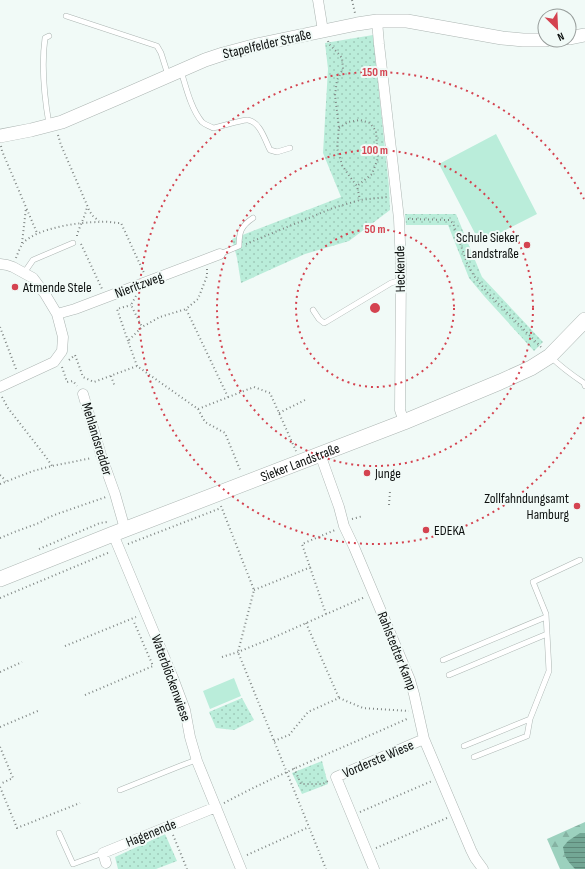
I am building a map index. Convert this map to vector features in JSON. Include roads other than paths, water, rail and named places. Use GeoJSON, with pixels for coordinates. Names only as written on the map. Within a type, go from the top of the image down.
{"type":"FeatureCollection","features":[{"type":"Feature","properties":{"kind":"main road","name":"Sieker Landstraße"},"geometry":{"type":"LineString","coordinates":[[0,579],[300,461],[404,422],[511,377],[531,368],[546,352],[585,320]]}},
{"type":"Feature","properties":{"kind":"street"},"geometry":{"type":"LineString","coordinates":[[318,0],[323,31]]}},
{"type":"Feature","properties":{"kind":"street","name":"Stapelfelder Straße"},"geometry":{"type":"LineString","coordinates":[[0,136],[52,125],[98,107],[181,70],[223,54],[358,24],[377,21],[407,20],[502,38],[537,40]]}},
{"type":"Feature","properties":{"kind":"street","name":"Heckende"},"geometry":{"type":"LineString","coordinates":[[377,21],[399,219],[401,280],[400,410],[404,422]]}},
{"type":"Feature","properties":{"kind":"street","name":"Nieritzweg"},"geometry":{"type":"LineString","coordinates":[[57,314],[75,309],[220,254]]}},
{"type":"Feature","properties":{"kind":"street"},"geometry":{"type":"LineString","coordinates":[[0,264],[13,267],[33,278],[57,314],[63,337],[62,351],[58,364],[0,387]]}},
{"type":"Feature","properties":{"kind":"street","name":"Mehlandsredder"},"geometry":{"type":"LineString","coordinates":[[83,394],[101,455],[115,494],[119,532]]}},
{"type":"Feature","properties":{"kind":"street","name":"Rahlstedter Kamp"},"geometry":{"type":"LineString","coordinates":[[320,454],[339,507],[344,526],[410,680],[424,740],[473,854],[483,869]]}},
{"type":"Feature","properties":{"kind":"street","name":"Waterblöckenwiese"},"geometry":{"type":"LineString","coordinates":[[119,532],[146,613],[185,710],[196,760],[240,866]]}},
{"type":"Feature","properties":{"kind":"street","name":"Vorderste Wiese"},"geometry":{"type":"LineString","coordinates":[[374,869],[336,777],[424,740]]}},
{"type":"Feature","properties":{"kind":"street","name":"Hagenende"},"geometry":{"type":"LineString","coordinates":[[106,862],[169,826],[216,807]]}},
{"type":"Feature","properties":{"kind":"lane"},"geometry":{"type":"LineString","coordinates":[[66,16],[157,46],[168,76]]}},
{"type":"Feature","properties":{"kind":"lane"},"geometry":{"type":"LineString","coordinates":[[49,36],[45,38],[43,59],[44,97],[52,125]]}},
{"type":"Feature","properties":{"kind":"lane"},"geometry":{"type":"LineString","coordinates":[[181,70],[188,94],[203,123],[213,128],[247,119],[255,123],[270,150],[277,152],[290,148]]}},
{"type":"Feature","properties":{"kind":"lane"},"geometry":{"type":"LineString","coordinates":[[220,254],[239,246],[241,230],[246,223],[253,218]]}},
{"type":"Feature","properties":{"kind":"lane"},"geometry":{"type":"LineString","coordinates":[[24,273],[33,260],[73,243]]}},
{"type":"Feature","properties":{"kind":"lane"},"geometry":{"type":"LineString","coordinates":[[314,310],[319,319],[324,323],[391,283],[401,280]]}},
{"type":"Feature","properties":{"kind":"lane"},"geometry":{"type":"LineString","coordinates":[[546,352],[560,367],[584,383],[585,386]]}},
{"type":"Feature","properties":{"kind":"lane"},"geometry":{"type":"LineString","coordinates":[[474,757],[527,736],[530,719],[549,671],[546,614],[533,582],[580,560]]}},
{"type":"Feature","properties":{"kind":"lane"},"geometry":{"type":"LineString","coordinates":[[443,660],[546,617]]}},
{"type":"Feature","properties":{"kind":"lane"},"geometry":{"type":"LineString","coordinates":[[449,675],[547,634]]}},
{"type":"Feature","properties":{"kind":"lane"},"geometry":{"type":"LineString","coordinates":[[464,746],[530,719]]}},
{"type":"Feature","properties":{"kind":"lane"},"geometry":{"type":"LineString","coordinates":[[120,790],[196,760]]}},
{"type":"Feature","properties":{"kind":"lane"},"geometry":{"type":"LineString","coordinates":[[59,833],[73,864],[106,862]]}},
{"type":"Feature","properties":{"kind":"place","name":"Schule Sieker Landstraße"},"geometry":{"type":"Point","coordinates":[527,245]}},
{"type":"Feature","properties":{"kind":"place","name":"Atmende Stele"},"geometry":{"type":"Point","coordinates":[15,287]}},
{"type":"Feature","properties":{"kind":"place","name":"Junge"},"geometry":{"type":"Point","coordinates":[367,473]}},
{"type":"Feature","properties":{"kind":"place","name":"Zollfahndungsamt Hamburg"},"geometry":{"type":"Point","coordinates":[577,506]}},
{"type":"Feature","properties":{"kind":"place","name":"EDEKA"},"geometry":{"type":"Point","coordinates":[426,530]}}]}
